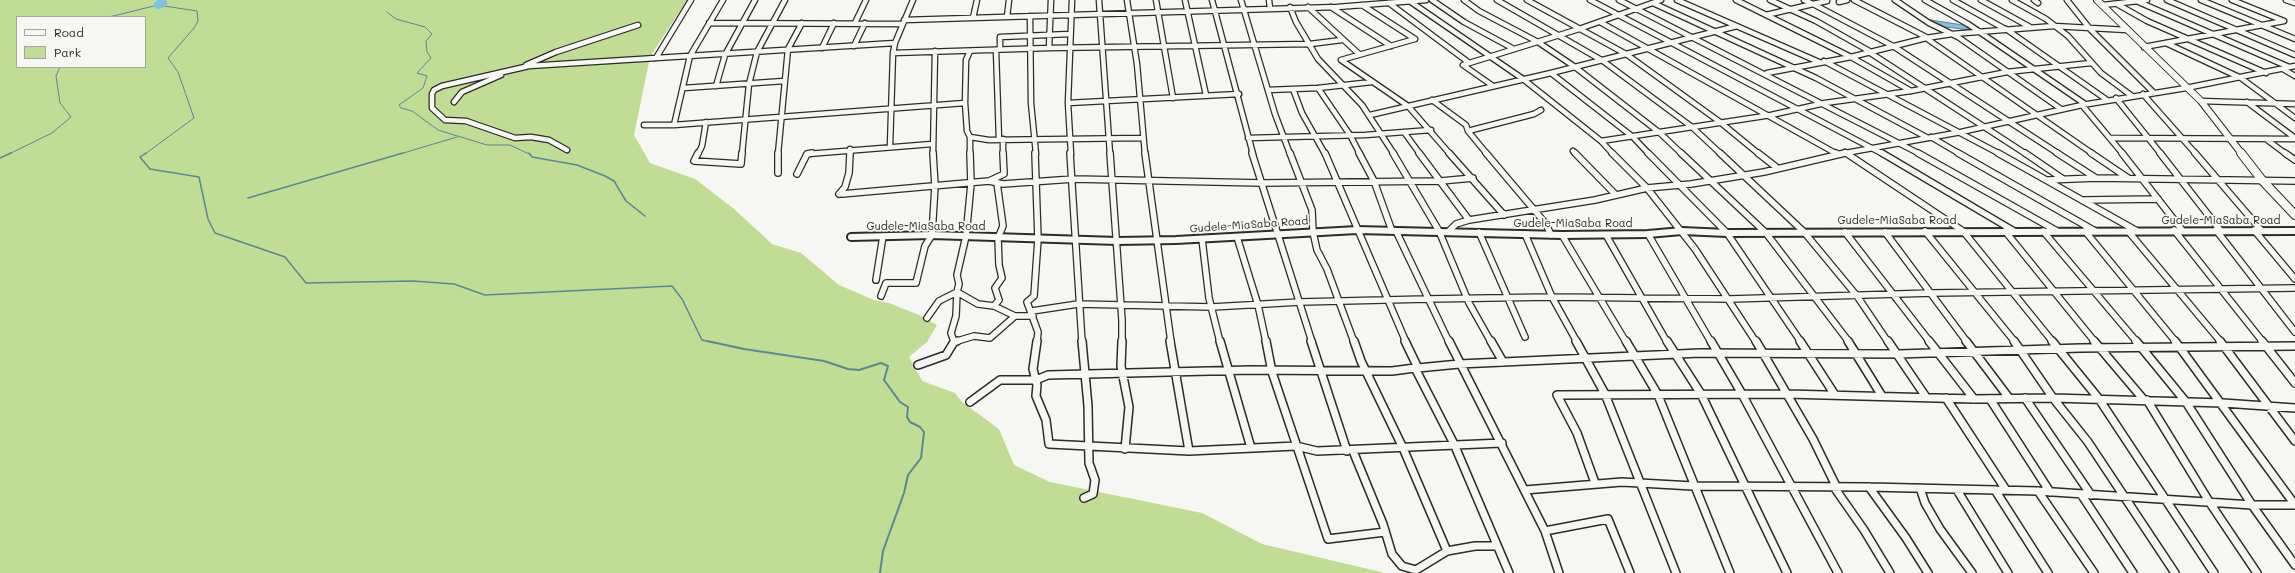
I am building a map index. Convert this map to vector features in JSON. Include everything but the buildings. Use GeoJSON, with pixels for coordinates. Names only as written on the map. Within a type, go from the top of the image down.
{"type":"FeatureCollection","features":[{"type":"Feature","properties":{"kind":"main road"},"geometry":{"type":"LineString","coordinates":[[2097,0],[2201,102],[2232,139],[2262,180],[2295,215]]}},
{"type":"Feature","properties":{"kind":"street"},"geometry":{"type":"LineString","coordinates":[[656,58],[691,0]]}},
{"type":"Feature","properties":{"kind":"street"},"geometry":{"type":"LineString","coordinates":[[674,125],[684,88],[690,56],[723,0]]}},
{"type":"Feature","properties":{"kind":"street"},"geometry":{"type":"LineString","coordinates":[[716,86],[725,54],[755,0]]}},
{"type":"Feature","properties":{"kind":"street"},"geometry":{"type":"LineString","coordinates":[[706,122],[702,146],[694,161],[741,164],[749,84],[757,52],[784,0]]}},
{"type":"Feature","properties":{"kind":"street"},"geometry":{"type":"LineString","coordinates":[[855,23],[866,0]]}},
{"type":"Feature","properties":{"kind":"street"},"geometry":{"type":"LineString","coordinates":[[890,146],[893,53],[895,43],[913,0]]}},
{"type":"Feature","properties":{"kind":"street"},"geometry":{"type":"LineString","coordinates":[[973,18],[977,0]]}},
{"type":"Feature","properties":{"kind":"street"},"geometry":{"type":"LineString","coordinates":[[1007,17],[1009,0]]}},
{"type":"Feature","properties":{"kind":"street"},"geometry":{"type":"LineString","coordinates":[[1049,48],[1051,0]]}},
{"type":"Feature","properties":{"kind":"street"},"geometry":{"type":"LineString","coordinates":[[1072,0],[1068,103],[1076,239],[1078,304],[1085,374],[1089,463],[1095,480],[1093,494],[1084,498]]}},
{"type":"Feature","properties":{"kind":"street"},"geometry":{"type":"LineString","coordinates":[[1099,0],[1103,47],[1105,102],[1117,241],[1122,331],[1121,366],[1124,374],[1129,407],[1124,449]]}},
{"type":"Feature","properties":{"kind":"street"},"geometry":{"type":"LineString","coordinates":[[1127,0],[1135,47],[1148,181],[1167,306],[1175,373],[1189,452]]}},
{"type":"Feature","properties":{"kind":"street"},"geometry":{"type":"LineString","coordinates":[[1156,0],[1173,98]]}},
{"type":"Feature","properties":{"kind":"street"},"geometry":{"type":"LineString","coordinates":[[1185,0],[1206,95]]}},
{"type":"Feature","properties":{"kind":"street"},"geometry":{"type":"LineString","coordinates":[[1212,0],[1216,10],[1248,138],[1263,183],[1276,233],[1300,302],[1321,370],[1350,451],[1386,532],[1392,554],[1402,566],[1416,570],[1447,551],[1475,546],[1497,546]]}},
{"type":"Feature","properties":{"kind":"street"},"geometry":{"type":"LineString","coordinates":[[1240,0],[1284,137],[1312,210],[1313,232],[1317,250],[1340,301],[1367,372],[1403,448],[1447,551]]}},
{"type":"Feature","properties":{"kind":"street"},"geometry":{"type":"LineString","coordinates":[[1269,0],[1270,8]]}},
{"type":"Feature","properties":{"kind":"street"},"geometry":{"type":"LineString","coordinates":[[1302,0],[1306,7],[1359,54]]}},
{"type":"Feature","properties":{"kind":"street"},"geometry":{"type":"LineString","coordinates":[[1334,0],[1337,7]]}},
{"type":"Feature","properties":{"kind":"street"},"geometry":{"type":"LineString","coordinates":[[710,22],[864,24],[973,18],[1290,7],[1337,7],[1364,3],[1389,3],[1395,1],[1411,2],[1426,0]]}},
{"type":"Feature","properties":{"kind":"street"},"geometry":{"type":"LineString","coordinates":[[1432,0],[1464,22],[1514,49]]}},
{"type":"Feature","properties":{"kind":"street"},"geometry":{"type":"LineString","coordinates":[[1464,0],[1479,11],[1538,42],[1575,67],[1660,133],[1711,180],[1766,233],[1813,298],[1857,353],[1882,396]]}},
{"type":"Feature","properties":{"kind":"street"},"geometry":{"type":"LineString","coordinates":[[1497,0],[1602,61],[1692,127],[1745,175],[1804,232],[1857,296],[1926,397]]}},
{"type":"Feature","properties":{"kind":"street"},"geometry":{"type":"LineString","coordinates":[[1527,0],[1626,54],[1720,122],[1776,168]]}},
{"type":"Feature","properties":{"kind":"street"},"geometry":{"type":"LineString","coordinates":[[1590,0],[1872,147],[2014,231]]}},
{"type":"Feature","properties":{"kind":"street"},"geometry":{"type":"LineString","coordinates":[[1619,0],[1767,73],[1901,143],[2057,231]]}},
{"type":"Feature","properties":{"kind":"street"},"geometry":{"type":"LineString","coordinates":[[1493,86],[1463,66],[1468,62],[1579,29],[1661,0]]}},
{"type":"Feature","properties":{"kind":"street"},"geometry":{"type":"LineString","coordinates":[[1677,0],[1822,62],[1961,132],[2137,231]]}},
{"type":"Feature","properties":{"kind":"street"},"geometry":{"type":"LineString","coordinates":[[1736,0],[1851,56],[1911,91]]}},
{"type":"Feature","properties":{"kind":"street"},"geometry":{"type":"LineString","coordinates":[[1770,0],[1790,9],[1870,52],[1986,126],[2063,179]]}},
{"type":"Feature","properties":{"kind":"street"},"geometry":{"type":"LineString","coordinates":[[1804,0],[1893,46],[2010,120],[2096,178]]}},
{"type":"Feature","properties":{"kind":"street"},"geometry":{"type":"LineString","coordinates":[[1766,14],[1827,1],[1824,0]]}},
{"type":"Feature","properties":{"kind":"street"},"geometry":{"type":"LineString","coordinates":[[1839,2],[1847,0]]}},
{"type":"Feature","properties":{"kind":"street"},"geometry":{"type":"LineString","coordinates":[[1854,0],[1927,38],[2128,178]]}},
{"type":"Feature","properties":{"kind":"street"},"geometry":{"type":"LineString","coordinates":[[1895,0],[1929,23],[1952,34],[2061,109]]}},
{"type":"Feature","properties":{"kind":"street"},"geometry":{"type":"LineString","coordinates":[[1925,0],[1963,20],[2084,105],[2143,178],[2219,288],[2267,346],[2295,383]]}},
{"type":"Feature","properties":{"kind":"street"},"geometry":{"type":"LineString","coordinates":[[1953,0],[2005,29],[2107,100]]}},
{"type":"Feature","properties":{"kind":"street"},"geometry":{"type":"LineString","coordinates":[[1981,0],[2030,27]]}},
{"type":"Feature","properties":{"kind":"street"},"geometry":{"type":"LineString","coordinates":[[2012,0],[2068,36],[2091,63],[2132,96]]}},
{"type":"Feature","properties":{"kind":"street"},"geometry":{"type":"LineString","coordinates":[[2067,0],[2090,29],[2153,92]]}},
{"type":"Feature","properties":{"kind":"street"},"geometry":{"type":"LineString","coordinates":[[2103,5],[2147,0]]}},
{"type":"Feature","properties":{"kind":"street"},"geometry":{"type":"LineString","coordinates":[[2167,0],[2295,54]]}},
{"type":"Feature","properties":{"kind":"street"},"geometry":{"type":"LineString","coordinates":[[2201,0],[2295,39]]}},
{"type":"Feature","properties":{"kind":"street"},"geometry":{"type":"LineString","coordinates":[[2144,47],[2284,21],[2232,0]]}},
{"type":"Feature","properties":{"kind":"street"},"geometry":{"type":"LineString","coordinates":[[2286,0],[2295,3]]}},
{"type":"Feature","properties":{"kind":"street"},"geometry":{"type":"LineString","coordinates":[[2136,1],[2289,68]]}},
{"type":"Feature","properties":{"kind":"street"},"geometry":{"type":"LineString","coordinates":[[1411,2],[1523,79],[1601,141],[1648,188],[1682,231],[1730,299],[1763,352],[1813,439],[1836,486],[1836,490],[1864,530],[1890,573]]}},
{"type":"Feature","properties":{"kind":"street"},"geometry":{"type":"LineString","coordinates":[[1364,3],[1415,39],[1341,60],[1408,106],[1431,130],[1504,215]]}},
{"type":"Feature","properties":{"kind":"street"},"geometry":{"type":"LineString","coordinates":[[1389,3],[1468,62]]}},
{"type":"Feature","properties":{"kind":"street"},"geometry":{"type":"LineString","coordinates":[[1653,3],[1856,98],[1930,137],[2095,231]]}},
{"type":"Feature","properties":{"kind":"street"},"geometry":{"type":"LineString","coordinates":[[2117,4],[2147,21],[2266,73]]}},
{"type":"Feature","properties":{"kind":"street"},"geometry":{"type":"LineString","coordinates":[[1290,7],[1308,44],[1318,59],[1345,86],[1370,115],[1410,181],[1439,231],[1467,298],[1503,362]]}},
{"type":"Feature","properties":{"kind":"street"},"geometry":{"type":"LineString","coordinates":[[1330,7],[1391,46]]}},
{"type":"Feature","properties":{"kind":"street"},"geometry":{"type":"LineString","coordinates":[[1030,16],[1031,103],[1038,238],[1034,296],[1027,302],[1028,308],[1033,314],[1038,332],[1038,352],[1034,369],[1036,396],[1046,420],[1049,444],[1189,452],[1296,446],[1317,451],[1350,451],[1454,444],[1502,443]]}},
{"type":"Feature","properties":{"kind":"street"},"geometry":{"type":"LineString","coordinates":[[1600,22],[1771,115],[1838,154]]}},
{"type":"Feature","properties":{"kind":"street"},"geometry":{"type":"LineString","coordinates":[[778,173],[778,147],[788,49],[802,23]]}},
{"type":"Feature","properties":{"kind":"street"},"geometry":{"type":"LineString","coordinates":[[822,48],[834,23]]}},
{"type":"Feature","properties":{"kind":"street"},"geometry":{"type":"LineString","coordinates":[[854,46],[864,24]]}},
{"type":"Feature","properties":{"kind":"street"},"geometry":{"type":"LineString","coordinates":[[567,150],[550,140],[532,137],[515,138],[466,121],[444,120],[432,108],[432,94],[437,88],[521,68],[556,52],[638,25]]}},
{"type":"Feature","properties":{"kind":"street"},"geometry":{"type":"LineString","coordinates":[[1370,115],[1602,61],[1737,26]]}},
{"type":"Feature","properties":{"kind":"street"},"geometry":{"type":"LineString","coordinates":[[1767,73],[1870,52],[1927,38],[1952,34],[2054,26],[2127,30]]}},
{"type":"Feature","properties":{"kind":"street"},"geometry":{"type":"LineString","coordinates":[[996,50],[1000,49],[1000,37],[1070,34]]}},
{"type":"Feature","properties":{"kind":"street"},"geometry":{"type":"LineString","coordinates":[[893,53],[1049,48],[1308,44],[1330,43],[1342,40]]}},
{"type":"Feature","properties":{"kind":"street"},"geometry":{"type":"LineString","coordinates":[[521,68],[895,43]]}},
{"type":"Feature","properties":{"kind":"street"},"geometry":{"type":"LineString","coordinates":[[2166,43],[2241,78],[2295,118]]}},
{"type":"Feature","properties":{"kind":"street"},"geometry":{"type":"LineString","coordinates":[[850,148],[849,173],[845,187],[841,194],[971,184],[989,181],[1004,174],[996,50]]}},
{"type":"Feature","properties":{"kind":"street"},"geometry":{"type":"LineString","coordinates":[[881,296],[882,289],[886,283],[916,283],[925,246],[932,235],[935,186],[932,144],[935,51]]}},
{"type":"Feature","properties":{"kind":"street"},"geometry":{"type":"LineString","coordinates":[[954,342],[951,333],[956,316],[956,292],[959,284],[957,275],[966,236],[971,184],[970,137],[967,131],[964,104],[967,85],[966,60],[970,51]]}},
{"type":"Feature","properties":{"kind":"street"},"geometry":{"type":"LineString","coordinates":[[1601,141],[1771,115],[1825,103],[1911,91],[2007,72],[2091,63]]}},
{"type":"Feature","properties":{"kind":"street"},"geometry":{"type":"LineString","coordinates":[[1449,231],[1456,224],[1470,220],[1535,210],[1648,188],[1681,185],[1745,175],[1845,152],[1961,132],[2035,114],[2116,98],[2241,78],[2295,66]]}},
{"type":"Feature","properties":{"kind":"street"},"geometry":{"type":"LineString","coordinates":[[2283,69],[2295,76]]}},
{"type":"Feature","properties":{"kind":"street"},"geometry":{"type":"LineString","coordinates":[[454,102],[462,92],[506,72]]}},
{"type":"Feature","properties":{"kind":"street"},"geometry":{"type":"LineString","coordinates":[[1551,73],[1633,137],[1727,233],[1773,298],[1806,352],[1835,395]]}},
{"type":"Feature","properties":{"kind":"street"},"geometry":{"type":"LineString","coordinates":[[684,88],[784,81]]}},
{"type":"Feature","properties":{"kind":"street"},"geometry":{"type":"LineString","coordinates":[[1268,90],[1293,90],[1345,86],[1372,82]]}},
{"type":"Feature","properties":{"kind":"street"},"geometry":{"type":"LineString","coordinates":[[1318,88],[1350,135],[1374,181],[1394,231],[1427,299],[1459,364],[1502,443],[1545,531],[1559,573]]}},
{"type":"Feature","properties":{"kind":"street"},"geometry":{"type":"LineString","coordinates":[[1293,90],[1314,136],[1323,149],[1386,300],[1454,444],[1509,573]]}},
{"type":"Feature","properties":{"kind":"street"},"geometry":{"type":"LineString","coordinates":[[1068,103],[1239,94]]}},
{"type":"Feature","properties":{"kind":"street"},"geometry":{"type":"LineString","coordinates":[[2143,94],[2185,139],[2219,179],[2295,279]]}},
{"type":"Feature","properties":{"kind":"street"},"geometry":{"type":"LineString","coordinates":[[2116,98],[2181,178],[2218,230],[2295,332]]}},
{"type":"Feature","properties":{"kind":"street"},"geometry":{"type":"LineString","coordinates":[[1432,100],[1466,125],[1468,131],[1535,210],[1548,228],[1551,235]]}},
{"type":"Feature","properties":{"kind":"street"},"geometry":{"type":"LineString","coordinates":[[2201,102],[2295,104]]}},
{"type":"Feature","properties":{"kind":"street"},"geometry":{"type":"LineString","coordinates":[[2247,102],[2295,139]]}},
{"type":"Feature","properties":{"kind":"street"},"geometry":{"type":"LineString","coordinates":[[644,125],[674,125],[891,108],[964,104]]}},
{"type":"Feature","properties":{"kind":"street"},"geometry":{"type":"LineString","coordinates":[[1468,131],[1534,114],[1541,110]]}},
{"type":"Feature","properties":{"kind":"street"},"geometry":{"type":"LineString","coordinates":[[1248,138],[1381,134],[1431,130]]}},
{"type":"Feature","properties":{"kind":"street"},"geometry":{"type":"LineString","coordinates":[[1404,132],[1470,220]]}},
{"type":"Feature","properties":{"kind":"street"},"geometry":{"type":"LineString","coordinates":[[970,137],[977,139],[1001,140],[1143,138]]}},
{"type":"Feature","properties":{"kind":"street"},"geometry":{"type":"LineString","coordinates":[[2111,138],[2295,139]]}},
{"type":"Feature","properties":{"kind":"street"},"geometry":{"type":"LineString","coordinates":[[2266,139],[2295,160]]}},
{"type":"Feature","properties":{"kind":"street"},"geometry":{"type":"LineString","coordinates":[[797,174],[807,154],[850,148],[932,144]]}},
{"type":"Feature","properties":{"kind":"street"},"geometry":{"type":"LineString","coordinates":[[1573,151],[1616,195]]}},
{"type":"Feature","properties":{"kind":"street"},"geometry":{"type":"LineString","coordinates":[[1845,152],[1963,231],[2099,399],[2214,573]]}},
{"type":"Feature","properties":{"kind":"street"},"geometry":{"type":"LineString","coordinates":[[989,181],[998,183],[1073,179],[1112,179],[1263,183],[1441,181],[1473,178]]}},
{"type":"Feature","properties":{"kind":"street"},"geometry":{"type":"LineString","coordinates":[[2048,180],[2096,178],[2181,178],[2295,181]]}},
{"type":"Feature","properties":{"kind":"street"},"geometry":{"type":"LineString","coordinates":[[994,306],[998,300],[995,288],[1002,278],[999,265],[998,238],[1004,226],[998,183]]}},
{"type":"Feature","properties":{"kind":"street"},"geometry":{"type":"LineString","coordinates":[[2084,200],[2158,199]]}},
{"type":"Feature","properties":{"kind":"street","name":"Gudele-MiaSaba Road"},"geometry":{"type":"LineString","coordinates":[[851,237],[932,235],[1117,241],[1202,239],[1276,233],[1357,230],[1449,231],[1551,235],[1648,234],[1682,231],[1766,233],[2178,230],[2295,231]]}},
{"type":"Feature","properties":{"kind":"street"},"geometry":{"type":"LineString","coordinates":[[1924,231],[2021,350],[2053,398],[2088,442],[2175,573]]}},
{"type":"Feature","properties":{"kind":"street"},"geometry":{"type":"LineString","coordinates":[[2005,231],[2052,291],[2145,400],[2257,573]]}},
{"type":"Feature","properties":{"kind":"street"},"geometry":{"type":"LineString","coordinates":[[2043,231],[2095,290],[2186,402],[2252,505],[2295,565]]}},
{"type":"Feature","properties":{"kind":"street"},"geometry":{"type":"LineString","coordinates":[[2085,231],[2135,290],[2223,403],[2295,505]]}},
{"type":"Feature","properties":{"kind":"street"},"geometry":{"type":"LineString","coordinates":[[2128,231],[2179,289],[2225,347],[2268,407],[2295,441]]}},
{"type":"Feature","properties":{"kind":"street"},"geometry":{"type":"LineString","coordinates":[[1479,232],[1525,337]]}},
{"type":"Feature","properties":{"kind":"street"},"geometry":{"type":"LineString","coordinates":[[1845,232],[1940,353],[1974,399]]}},
{"type":"Feature","properties":{"kind":"street"},"geometry":{"type":"LineString","coordinates":[[1885,232],[2009,398]]}},
{"type":"Feature","properties":{"kind":"street"},"geometry":{"type":"LineString","coordinates":[[1525,234],[1552,297],[1605,394],[1642,483],[1676,573]]}},
{"type":"Feature","properties":{"kind":"street"},"geometry":{"type":"LineString","coordinates":[[1648,234],[1716,353],[1742,394],[1838,573]]}},
{"type":"Feature","properties":{"kind":"street"},"geometry":{"type":"LineString","coordinates":[[1562,235],[1658,396],[1693,486],[1730,573]]}},
{"type":"Feature","properties":{"kind":"street"},"geometry":{"type":"LineString","coordinates":[[1606,235],[1674,354],[1701,394],[1787,573]]}},
{"type":"Feature","properties":{"kind":"street"},"geometry":{"type":"LineString","coordinates":[[876,280],[883,236]]}},
{"type":"Feature","properties":{"kind":"street"},"geometry":{"type":"LineString","coordinates":[[1237,237],[1258,305],[1272,372],[1328,539],[1386,532]]}},
{"type":"Feature","properties":{"kind":"street"},"geometry":{"type":"LineString","coordinates":[[1202,239],[1209,298],[1227,371],[1251,448]]}},
{"type":"Feature","properties":{"kind":"street"},"geometry":{"type":"LineString","coordinates":[[956,292],[978,304],[994,306],[1001,311],[1015,316],[1033,314],[1078,304],[1212,307],[1300,302],[1467,298],[1813,298],[1932,293],[1975,294],[2095,290],[2295,288]]}},
{"type":"Feature","properties":{"kind":"street"},"geometry":{"type":"LineString","coordinates":[[927,318],[939,301],[956,292]]}},
{"type":"Feature","properties":{"kind":"street"},"geometry":{"type":"LineString","coordinates":[[918,365],[946,355],[954,342],[974,336],[990,338],[1015,316]]}},
{"type":"Feature","properties":{"kind":"street"},"geometry":{"type":"LineString","coordinates":[[970,402],[1000,380],[1036,380],[1048,375],[1321,370],[1367,372],[1459,364],[1716,353],[1806,352],[1897,354],[2100,348],[2295,346]]}},
{"type":"Feature","properties":{"kind":"street"},"geometry":{"type":"LineString","coordinates":[[1595,483],[1577,433],[1557,395],[1605,394],[1658,396],[1701,394],[1787,394],[1974,399],[2053,398],[2223,403],[2295,408]]}},
{"type":"Feature","properties":{"kind":"street"},"geometry":{"type":"LineString","coordinates":[[1946,398],[2006,490]]}},
{"type":"Feature","properties":{"kind":"street"},"geometry":{"type":"LineString","coordinates":[[2025,398],[2090,494]]}},
{"type":"Feature","properties":{"kind":"street"},"geometry":{"type":"LineString","coordinates":[[1990,399],[2050,492]]}},
{"type":"Feature","properties":{"kind":"street"},"geometry":{"type":"LineString","coordinates":[[1524,490],[1595,483],[1642,483],[1693,486],[1836,486],[2038,491],[2252,505],[2295,505]]}},
{"type":"Feature","properties":{"kind":"street"},"geometry":{"type":"LineString","coordinates":[[1868,487],[1906,538],[1928,573]]}},
{"type":"Feature","properties":{"kind":"street"},"geometry":{"type":"LineString","coordinates":[[1920,488],[1925,503],[1940,529],[1972,573]]}},
{"type":"Feature","properties":{"kind":"street"},"geometry":{"type":"LineString","coordinates":[[1957,490],[2008,573]]}},
{"type":"Feature","properties":{"kind":"street"},"geometry":{"type":"LineString","coordinates":[[1995,490],[2048,573]]}},
{"type":"Feature","properties":{"kind":"street"},"geometry":{"type":"LineString","coordinates":[[2038,491],[2094,573]]}},
{"type":"Feature","properties":{"kind":"street"},"geometry":{"type":"LineString","coordinates":[[2081,494],[2133,573]]}},
{"type":"Feature","properties":{"kind":"street"},"geometry":{"type":"LineString","coordinates":[[1545,531],[1608,519],[1630,573]]}},
{"type":"Feature","properties":{"kind":"green space"},"geometry":{"type":"Polygon","coordinates":[[[0,0],[687,0],[650,57],[634,135],[650,163],[695,179],[733,208],[772,244],[801,253],[839,285],[874,300],[889,303],[919,315],[937,325],[927,342],[909,357],[922,381],[955,393],[962,402],[999,429],[1014,465],[1050,482],[1202,513],[1262,544],[1385,573],[0,573],[0,0]]]}},
{"type":"Feature","properties":{"kind":"water"},"geometry":{"type":"Polygon","coordinates":[[[1931,20],[1963,25],[1969,30],[1946,27],[1931,20]]]}},
{"type":"Feature","properties":{"kind":"waterway"},"geometry":{"type":"LineString","coordinates":[[158,5],[163,3],[161,0]]}},
{"type":"Feature","properties":{"kind":"waterway"},"geometry":{"type":"LineString","coordinates":[[113,16],[158,5],[197,11],[198,21],[194,28],[168,58],[178,72],[194,118],[145,154]]}},
{"type":"Feature","properties":{"kind":"waterway"},"geometry":{"type":"LineString","coordinates":[[387,12],[396,19],[425,27],[432,34],[426,41],[427,52],[431,58],[417,73],[427,76],[423,88],[399,105],[401,108],[412,111],[438,130],[487,145],[510,145],[529,154]]}},
{"type":"Feature","properties":{"kind":"waterway"},"geometry":{"type":"LineString","coordinates":[[9,154],[52,133],[71,117],[60,103],[56,76],[60,68]]}},
{"type":"Feature","properties":{"kind":"waterway"},"geometry":{"type":"LineString","coordinates":[[400,154],[457,137]]}},
{"type":"Feature","properties":{"kind":"waterway"},"geometry":{"type":"LineString","coordinates":[[0,158],[11,153]]}},
{"type":"Feature","properties":{"kind":"waterway"},"geometry":{"type":"LineString","coordinates":[[146,153],[140,157],[150,169],[199,177],[208,219],[215,233],[285,257],[306,283],[413,281],[454,284],[485,295],[672,286],[682,299],[702,340],[711,342]]}},
{"type":"Feature","properties":{"kind":"waterway"},"geometry":{"type":"LineString","coordinates":[[248,198],[403,153]]}},
{"type":"Feature","properties":{"kind":"waterway"},"geometry":{"type":"LineString","coordinates":[[529,153],[532,157],[577,165],[605,176],[614,181],[626,201],[645,216]]}},
{"type":"Feature","properties":{"kind":"waterway"},"geometry":{"type":"LineString","coordinates":[[707,341],[744,349],[824,361],[848,369],[859,370],[881,363],[888,366],[884,380],[900,402],[908,407],[907,417],[910,422],[920,427],[924,432],[921,458],[908,475],[904,493],[883,551],[880,573]]}}]}
